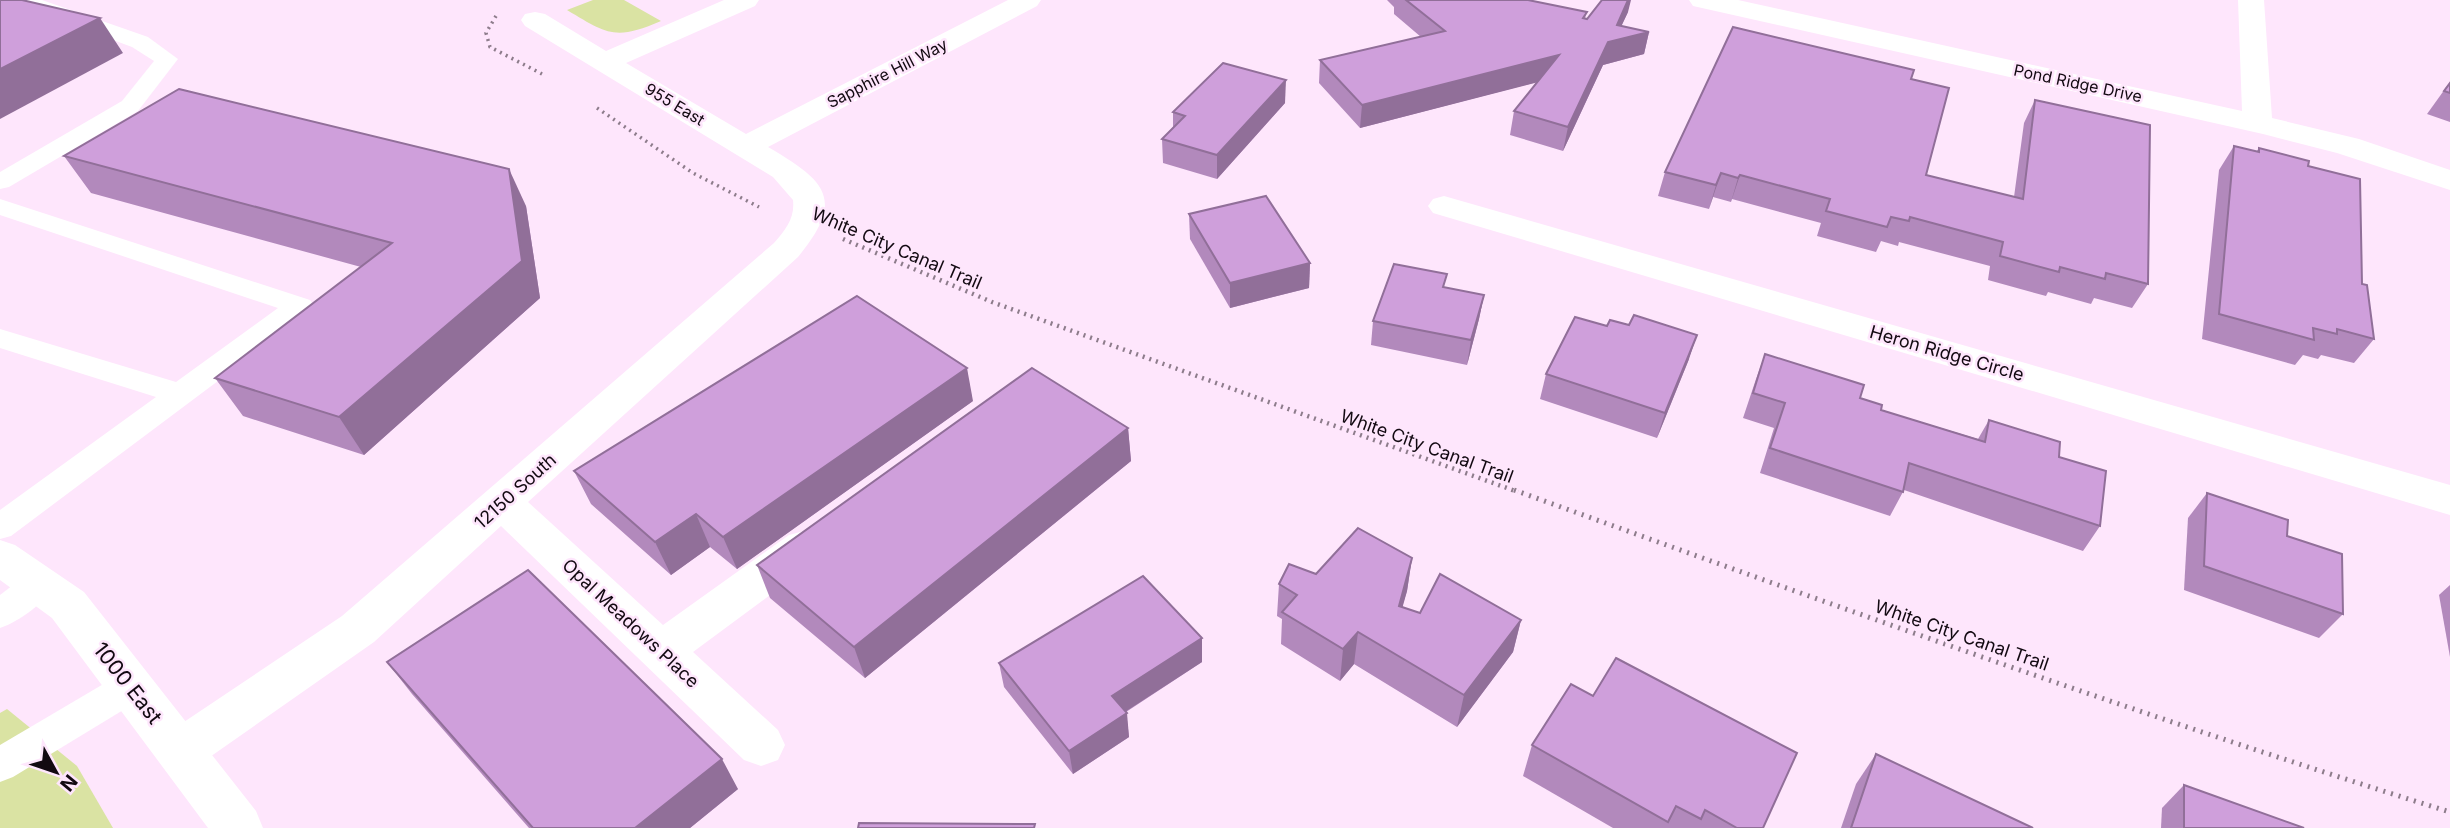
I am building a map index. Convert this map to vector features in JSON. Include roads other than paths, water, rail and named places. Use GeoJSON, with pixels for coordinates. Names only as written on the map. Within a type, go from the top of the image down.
{"type":"FeatureCollection","features":[{"type":"Feature","properties":{"kind":"street"},"geometry":{"type":"LineString","coordinates":[[605,62],[746,0]]}},
{"type":"Feature","properties":{"kind":"street","name":"Sapphire Hill Way"},"geometry":{"type":"LineString","coordinates":[[746,146],[1028,0]]}},
{"type":"Feature","properties":{"kind":"street","name":"Pond Ridge Drive"},"geometry":{"type":"LineString","coordinates":[[1702,0],[2257,123],[2348,146],[2450,180]]}},
{"type":"Feature","properties":{"kind":"street"},"geometry":{"type":"LineString","coordinates":[[2251,0],[2257,123]]}},
{"type":"Feature","properties":{"kind":"street","name":"955 East"},"geometry":{"type":"LineString","coordinates":[[535,20],[784,170],[807,210]]}},
{"type":"Feature","properties":{"kind":"street","name":"Heron Ridge Circle"},"geometry":{"type":"LineString","coordinates":[[1444,206],[2450,500]]}},
{"type":"Feature","properties":{"kind":"street","name":"12150 South"},"geometry":{"type":"LineString","coordinates":[[180,751],[358,629],[786,250],[807,210]]}},
{"type":"Feature","properties":{"kind":"street","name":"Opal Meadows Place"},"geometry":{"type":"LineString","coordinates":[[502,502],[761,744]]}},
{"type":"Feature","properties":{"kind":"street"},"geometry":{"type":"LineString","coordinates":[[661,651],[830,528]]}},
{"type":"Feature","properties":{"kind":"street","name":"1000 East"},"geometry":{"type":"LineString","coordinates":[[0,557],[68,605],[238,828]]}},
{"type":"Feature","properties":{"kind":"lane"},"geometry":{"type":"LineString","coordinates":[[0,182],[130,106],[167,59],[140,42],[23,0]]}},
{"type":"Feature","properties":{"kind":"lane"},"geometry":{"type":"LineString","coordinates":[[0,207],[300,306],[0,527]]}},
{"type":"Feature","properties":{"kind":"lane"},"geometry":{"type":"LineString","coordinates":[[0,338],[181,394]]}},
{"type":"Feature","properties":{"kind":"lane"},"geometry":{"type":"LineString","coordinates":[[0,614],[38,584]]}},
{"type":"Feature","properties":{"kind":"lane"},"geometry":{"type":"LineString","coordinates":[[0,765],[130,687]]}}]}
